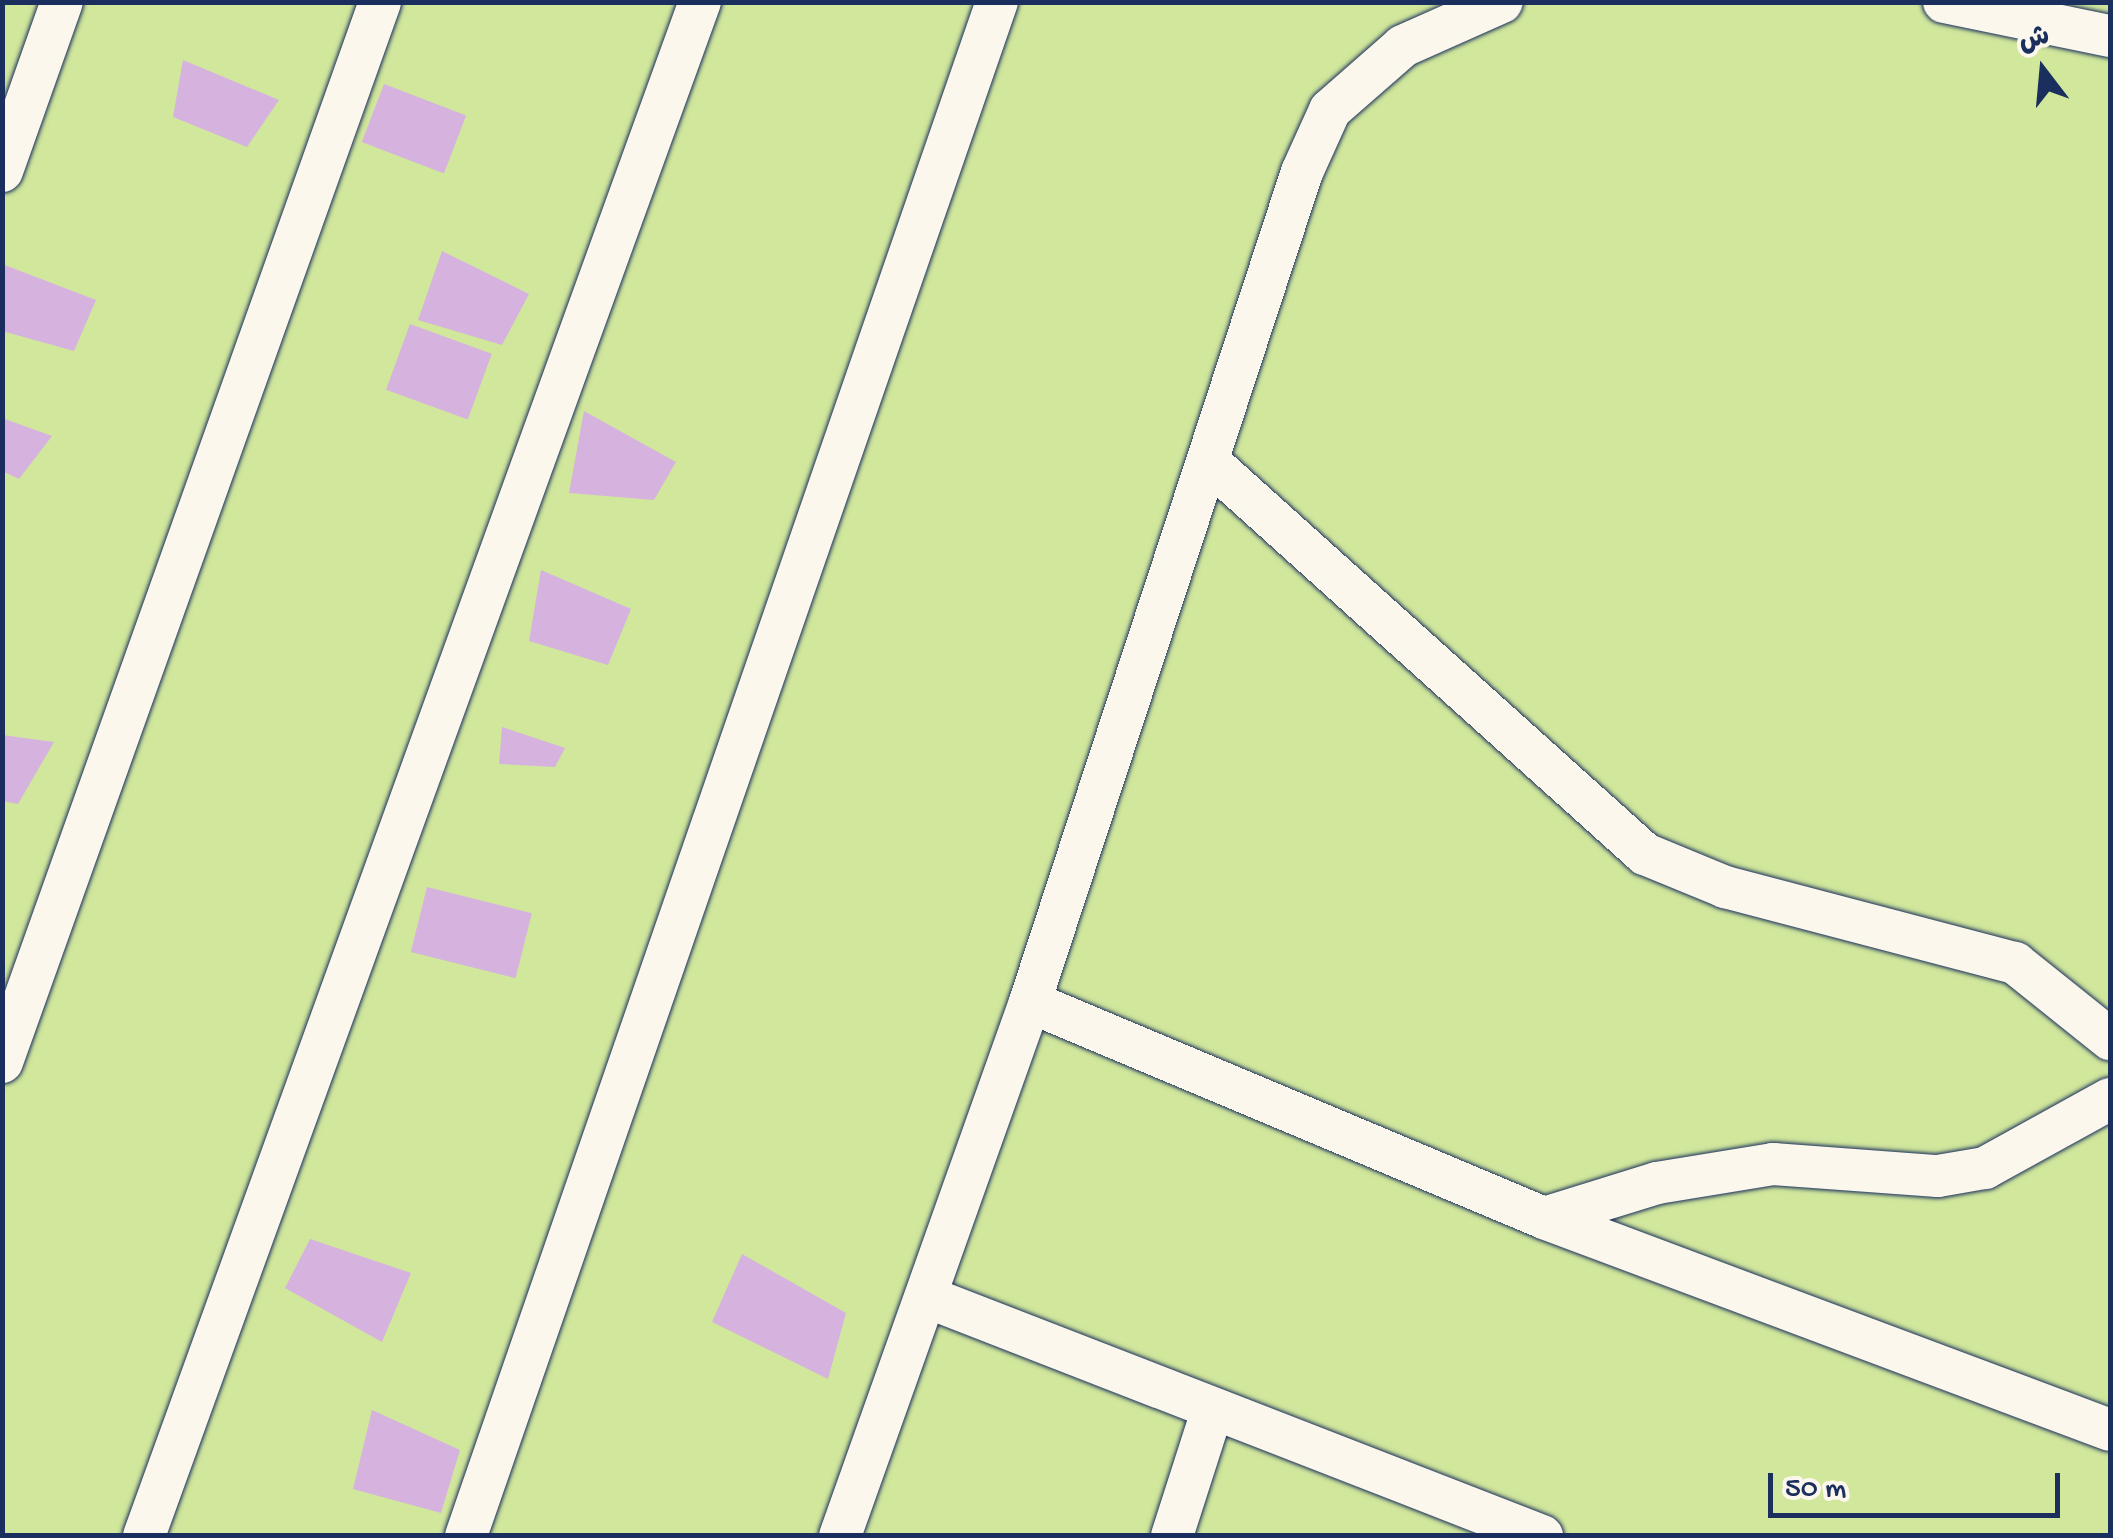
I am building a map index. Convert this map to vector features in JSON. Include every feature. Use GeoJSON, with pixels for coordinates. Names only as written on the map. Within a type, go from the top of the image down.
{"type":"FeatureCollection","features":[{"type":"Feature","properties":{"kind":"street"},"geometry":{"type":"LineString","coordinates":[[2,171],[62,2]]}},
{"type":"Feature","properties":{"kind":"street"},"geometry":{"type":"LineString","coordinates":[[2,1062],[380,2]]}},
{"type":"Feature","properties":{"kind":"street"},"geometry":{"type":"LineString","coordinates":[[144,1536],[700,2]]}},
{"type":"Feature","properties":{"kind":"street"},"geometry":{"type":"LineString","coordinates":[[466,1536],[997,2]]}},
{"type":"Feature","properties":{"kind":"street"},"geometry":{"type":"LineString","coordinates":[[840,1536],[1030,1002],[1208,461],[1330,110],[1402,46],[1502,2]]}},
{"type":"Feature","properties":{"kind":"street"},"geometry":{"type":"LineString","coordinates":[[1944,2],[2110,36]]}},
{"type":"Feature","properties":{"kind":"street"},"geometry":{"type":"LineString","coordinates":[[1208,461],[1645,854],[1711,883],[2015,963],[2110,1039]]}},
{"type":"Feature","properties":{"kind":"street"},"geometry":{"type":"LineString","coordinates":[[1030,1002],[1544,1218],[2110,1430]]}},
{"type":"Feature","properties":{"kind":"street"},"geometry":{"type":"LineString","coordinates":[[1544,1218],[1657,1183],[1773,1164],[1924,1176],[1985,1168],[2110,1099]]}},
{"type":"Feature","properties":{"kind":"street"},"geometry":{"type":"LineString","coordinates":[[927,1297],[1542,1536]]}},
{"type":"Feature","properties":{"kind":"street"},"geometry":{"type":"LineString","coordinates":[[1172,1536],[1213,1408]]}},
{"type":"Feature","properties":{"kind":"green space"},"geometry":{"type":"Polygon","coordinates":[[[3,3],[2110,3],[2110,1535],[3,1535],[3,3]]]}},
{"type":"Feature","properties":{"kind":"building"},"geometry":{"type":"Polygon","coordinates":[[[183,60],[279,100],[247,147],[173,117],[183,60]]]}},
{"type":"Feature","properties":{"kind":"building"},"geometry":{"type":"Polygon","coordinates":[[[384,84],[466,116],[444,173],[362,142],[384,84]]]}},
{"type":"Feature","properties":{"kind":"building"},"geometry":{"type":"Polygon","coordinates":[[[442,251],[529,294],[502,345],[418,320],[442,251]]]}},
{"type":"Feature","properties":{"kind":"building"},"geometry":{"type":"Polygon","coordinates":[[[2,264],[96,300],[74,351],[2,331],[2,264]]]}},
{"type":"Feature","properties":{"kind":"building"},"geometry":{"type":"Polygon","coordinates":[[[410,324],[492,354],[468,420],[386,390],[410,324]]]}},
{"type":"Feature","properties":{"kind":"building"},"geometry":{"type":"Polygon","coordinates":[[[584,411],[676,462],[654,500],[569,493],[584,411]]]}},
{"type":"Feature","properties":{"kind":"building"},"geometry":{"type":"Polygon","coordinates":[[[2,418],[52,436],[19,479],[2,471],[2,418]]]}},
{"type":"Feature","properties":{"kind":"building"},"geometry":{"type":"Polygon","coordinates":[[[541,570],[631,609],[608,665],[529,641],[541,570]]]}},
{"type":"Feature","properties":{"kind":"building"},"geometry":{"type":"Polygon","coordinates":[[[502,727],[565,748],[555,767],[499,764],[502,727]]]}},
{"type":"Feature","properties":{"kind":"building"},"geometry":{"type":"Polygon","coordinates":[[[2,735],[54,742],[18,804],[2,801],[2,735]]]}},
{"type":"Feature","properties":{"kind":"building"},"geometry":{"type":"Polygon","coordinates":[[[427,887],[532,913],[516,978],[411,952],[427,887]]]}},
{"type":"Feature","properties":{"kind":"building"},"geometry":{"type":"Polygon","coordinates":[[[310,1239],[411,1273],[382,1342],[285,1288],[310,1239]]]}},
{"type":"Feature","properties":{"kind":"building"},"geometry":{"type":"Polygon","coordinates":[[[742,1254],[846,1313],[828,1379],[712,1322],[742,1254]]]}},
{"type":"Feature","properties":{"kind":"building"},"geometry":{"type":"Polygon","coordinates":[[[372,1410],[460,1450],[441,1513],[353,1489],[372,1410]]]}}]}
